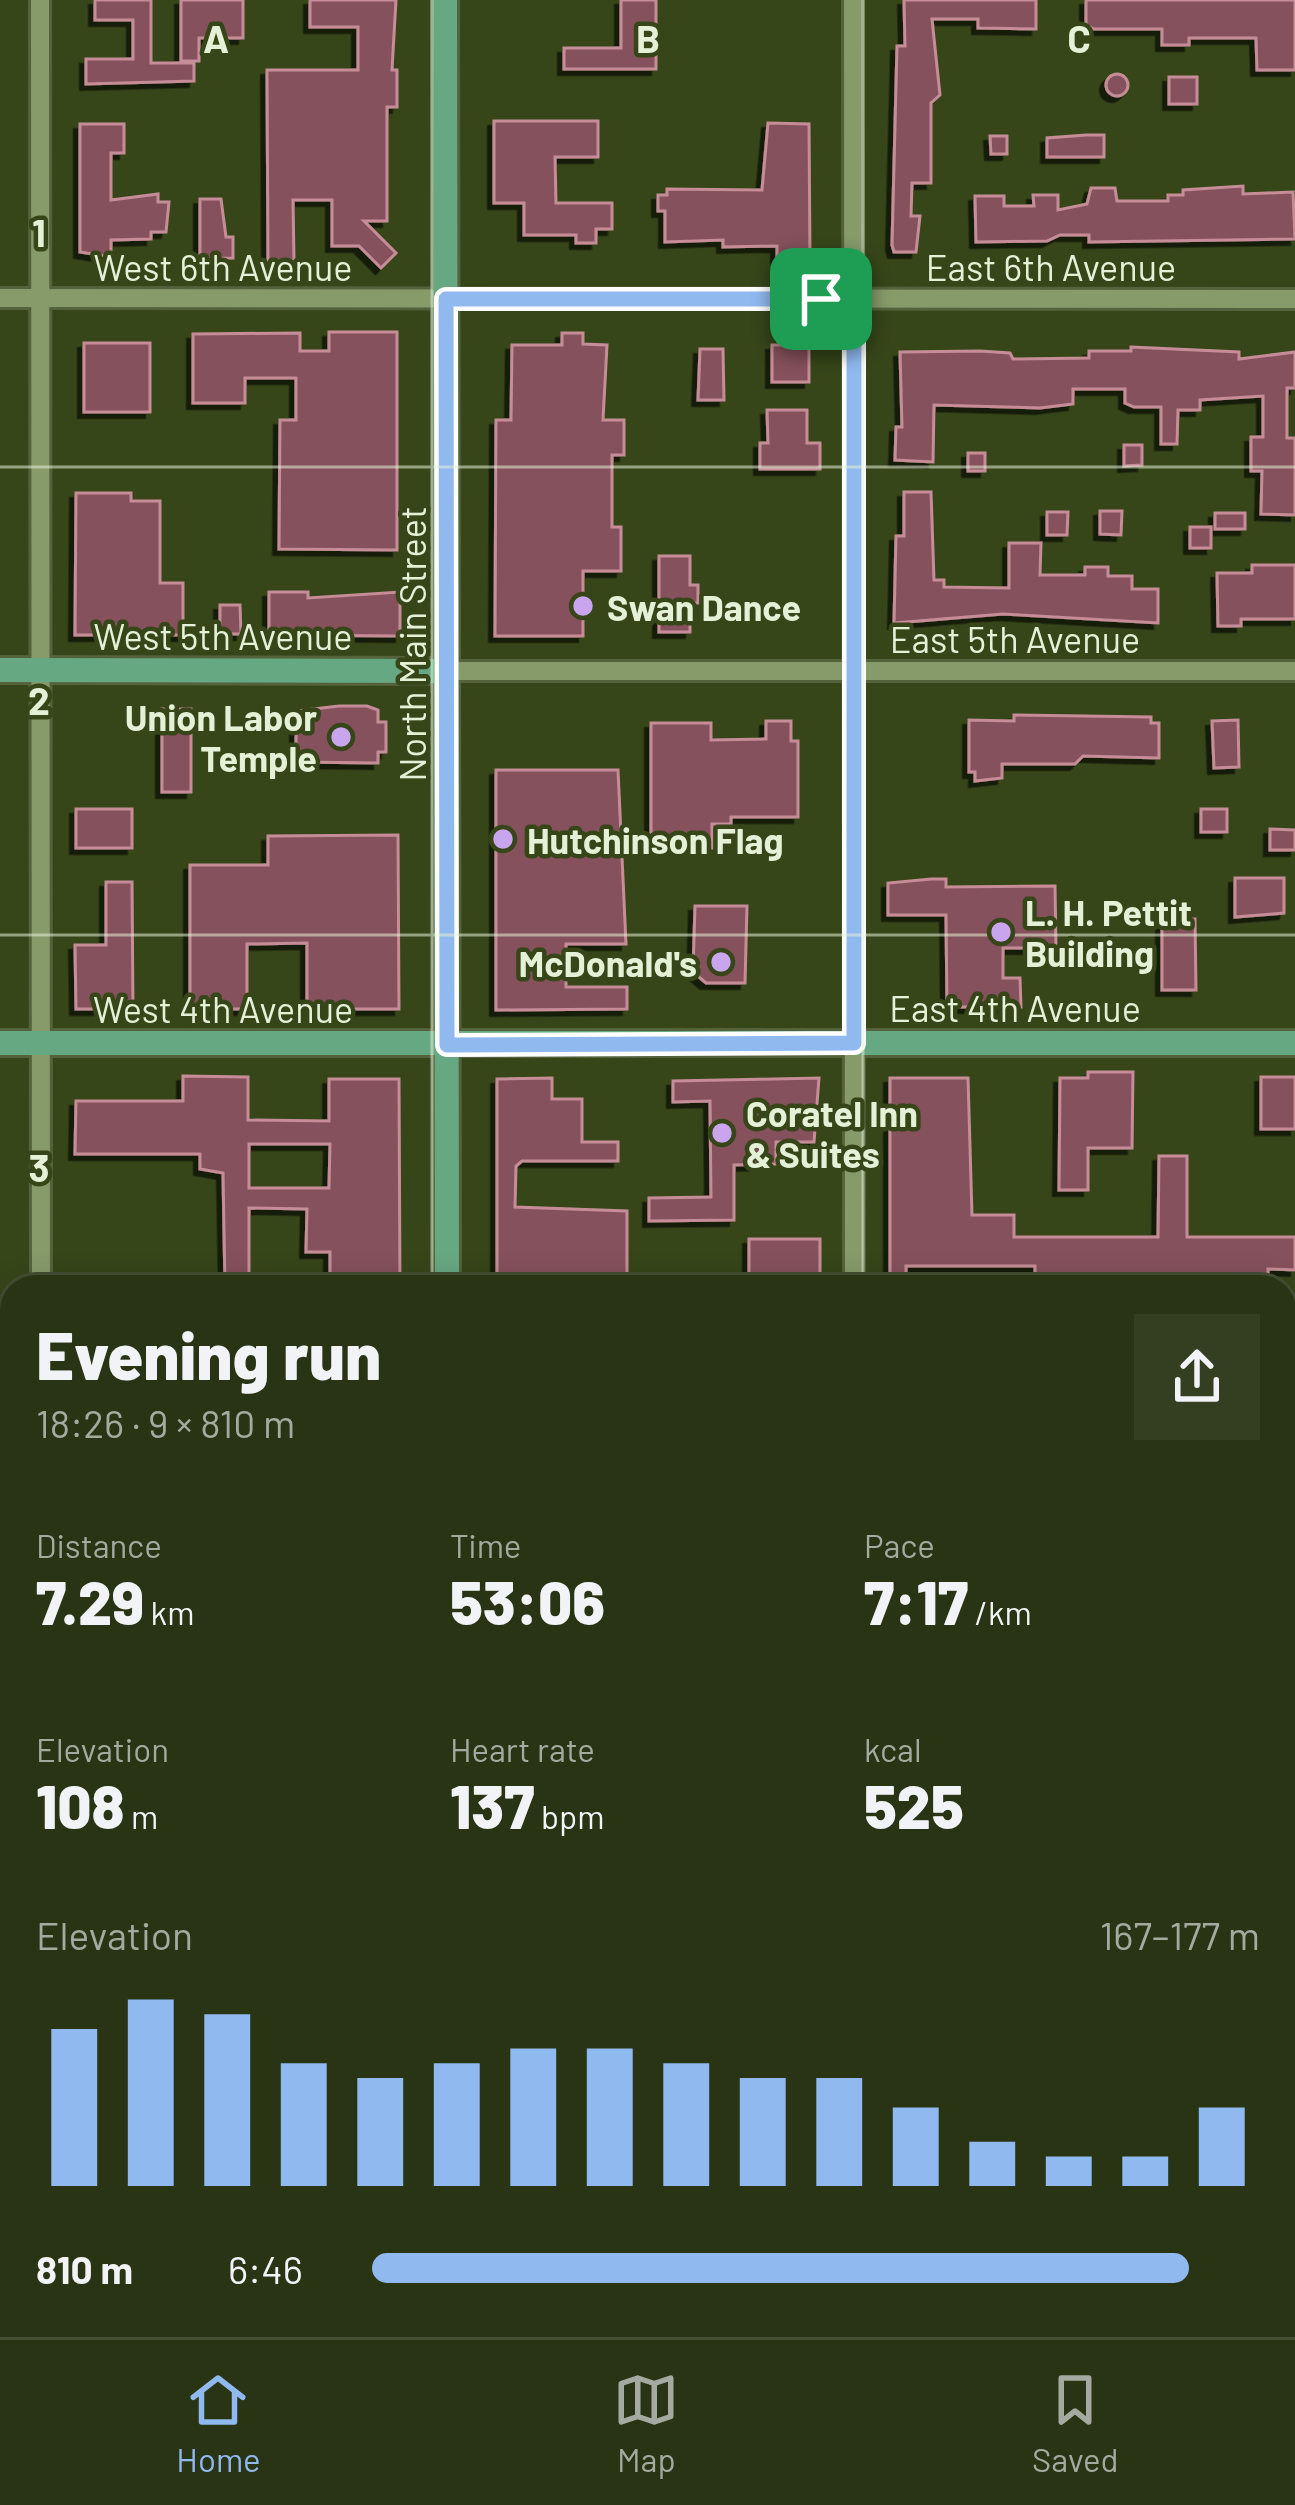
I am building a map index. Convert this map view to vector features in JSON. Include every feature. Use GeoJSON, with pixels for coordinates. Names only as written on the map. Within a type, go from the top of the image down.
{"type":"FeatureCollection","features":[{"type":"Feature","properties":{"kind":"main road","name":"North Main Street"},"geometry":{"type":"LineString","coordinates":[[445,0],[447,1275]]}},
{"type":"Feature","properties":{"kind":"main road","name":"West 5th Avenue"},"geometry":{"type":"LineString","coordinates":[[0,670],[447,671]]}},
{"type":"Feature","properties":{"kind":"main road","name":"West 4th Avenue"},"geometry":{"type":"LineString","coordinates":[[0,1043],[447,1045]]}},
{"type":"Feature","properties":{"kind":"main road","name":"East 4th Avenue"},"geometry":{"type":"LineString","coordinates":[[447,1045],[1295,1043]]}},
{"type":"Feature","properties":{"kind":"street"},"geometry":{"type":"LineString","coordinates":[[40,0],[41,1275]]}},
{"type":"Feature","properties":{"kind":"street"},"geometry":{"type":"LineString","coordinates":[[853,0],[854,1275]]}},
{"type":"Feature","properties":{"kind":"street","name":"West 6th Avenue"},"geometry":{"type":"LineString","coordinates":[[0,298],[446,299]]}},
{"type":"Feature","properties":{"kind":"street","name":"East 6th Avenue"},"geometry":{"type":"LineString","coordinates":[[446,299],[1295,299]]}},
{"type":"Feature","properties":{"kind":"street","name":"East 5th Avenue"},"geometry":{"type":"LineString","coordinates":[[447,671],[1295,671]]}},
{"type":"Feature","properties":{"kind":"building"},"geometry":{"type":"Polygon","coordinates":[[[95,0],[151,0],[151,63],[194,63],[194,81],[86,84],[86,59],[133,59],[133,20],[95,20],[95,0]]]}},
{"type":"Feature","properties":{"kind":"building"},"geometry":{"type":"Polygon","coordinates":[[[181,0],[243,0],[243,38],[199,38],[199,61],[181,61],[181,0]]]}},
{"type":"Feature","properties":{"kind":"building"},"geometry":{"type":"Polygon","coordinates":[[[310,0],[396,0],[392,70],[397,70],[397,107],[387,107],[387,221],[364,221],[396,253],[381,268],[359,246],[332,246],[332,200],[293,200],[294,261],[268,261],[267,70],[358,70],[358,27],[310,27],[310,0]]]}},
{"type":"Feature","properties":{"kind":"building"},"geometry":{"type":"Polygon","coordinates":[[[621,0],[656,0],[656,69],[564,69],[564,48],[621,48],[621,0]]]}},
{"type":"Feature","properties":{"kind":"building"},"geometry":{"type":"Polygon","coordinates":[[[904,0],[1036,0],[1036,29],[978,28],[978,19],[932,19],[940,95],[931,103],[931,183],[912,183],[911,216],[920,216],[916,252],[894,252],[892,245],[897,46],[905,46],[904,0]]]}},
{"type":"Feature","properties":{"kind":"building"},"geometry":{"type":"Polygon","coordinates":[[[1086,0],[1295,0],[1295,70],[1257,70],[1256,38],[1189,38],[1189,45],[1162,45],[1162,29],[1094,29],[1086,25],[1086,0]]]}},
{"type":"Feature","properties":{"kind":"building"},"geometry":{"type":"Polygon","coordinates":[[[1117,74],[1128,85],[1117,96],[1106,85],[1117,74]]]}},
{"type":"Feature","properties":{"kind":"building"},"geometry":{"type":"Polygon","coordinates":[[[1169,77],[1197,77],[1197,104],[1169,104],[1169,77]]]}},
{"type":"Feature","properties":{"kind":"building"},"geometry":{"type":"Polygon","coordinates":[[[494,121],[598,121],[598,157],[555,157],[556,203],[612,203],[612,229],[596,229],[596,243],[576,243],[576,235],[524,235],[524,203],[494,203],[494,121]]]}},
{"type":"Feature","properties":{"kind":"building"},"geometry":{"type":"Polygon","coordinates":[[[768,123],[809,124],[810,257],[777,257],[777,246],[723,247],[723,240],[665,242],[665,211],[658,211],[658,195],[667,195],[667,189],[762,190],[768,123]]]}},
{"type":"Feature","properties":{"kind":"building"},"geometry":{"type":"Polygon","coordinates":[[[80,124],[124,124],[124,153],[111,153],[111,200],[158,194],[158,202],[169,202],[166,232],[151,232],[151,239],[111,240],[111,257],[80,252],[80,124]]]}},
{"type":"Feature","properties":{"kind":"building"},"geometry":{"type":"Polygon","coordinates":[[[1104,135],[1104,157],[1047,157],[1047,138],[1104,135]]]}},
{"type":"Feature","properties":{"kind":"building"},"geometry":{"type":"Polygon","coordinates":[[[990,136],[1007,136],[1007,154],[991,154],[990,136]]]}},
{"type":"Feature","properties":{"kind":"building"},"geometry":{"type":"Polygon","coordinates":[[[1243,186],[1243,194],[1293,192],[1295,239],[1089,242],[1089,235],[1060,235],[1047,241],[976,242],[975,196],[1004,196],[1004,206],[1034,206],[1033,195],[1058,195],[1058,210],[1087,204],[1091,188],[1115,188],[1117,201],[1168,201],[1168,195],[1183,195],[1183,190],[1243,186]]]}},
{"type":"Feature","properties":{"kind":"building"},"geometry":{"type":"Polygon","coordinates":[[[200,199],[221,199],[226,237],[233,237],[233,258],[200,259],[200,199]]]}},
{"type":"Feature","properties":{"kind":"building"},"geometry":{"type":"Polygon","coordinates":[[[329,332],[397,332],[397,550],[279,549],[280,420],[296,420],[296,378],[245,378],[245,403],[193,403],[193,334],[300,333],[300,351],[329,351],[329,332]]]}},
{"type":"Feature","properties":{"kind":"building"},"geometry":{"type":"Polygon","coordinates":[[[562,333],[583,333],[583,344],[607,345],[603,420],[624,420],[624,455],[612,455],[612,527],[621,527],[621,571],[583,571],[583,636],[495,636],[496,420],[511,420],[512,345],[562,345],[562,333]]]}},
{"type":"Feature","properties":{"kind":"building"},"geometry":{"type":"Polygon","coordinates":[[[84,343],[150,343],[150,412],[84,412],[84,343]]]}},
{"type":"Feature","properties":{"kind":"building"},"geometry":{"type":"Polygon","coordinates":[[[772,345],[809,345],[809,382],[772,382],[772,345]]]}},
{"type":"Feature","properties":{"kind":"building"},"geometry":{"type":"Polygon","coordinates":[[[1131,347],[1239,352],[1239,359],[1295,352],[1295,388],[1287,388],[1287,438],[1295,438],[1295,515],[1261,514],[1262,471],[1251,471],[1251,437],[1263,437],[1263,396],[1200,400],[1200,410],[1178,410],[1177,444],[1161,444],[1161,407],[1125,403],[1125,389],[1073,389],[1073,404],[1040,408],[934,405],[933,462],[895,460],[896,427],[902,427],[900,352],[1089,358],[1089,351],[1131,351],[1131,347]]]}},
{"type":"Feature","properties":{"kind":"building"},"geometry":{"type":"Polygon","coordinates":[[[700,349],[723,349],[724,400],[698,400],[700,349]]]}},
{"type":"Feature","properties":{"kind":"building"},"geometry":{"type":"Polygon","coordinates":[[[767,410],[807,410],[807,443],[820,443],[820,469],[760,469],[760,443],[768,443],[767,410]]]}},
{"type":"Feature","properties":{"kind":"building"},"geometry":{"type":"Polygon","coordinates":[[[1124,445],[1142,445],[1142,465],[1124,466],[1124,445]]]}},
{"type":"Feature","properties":{"kind":"building"},"geometry":{"type":"Polygon","coordinates":[[[968,453],[985,453],[985,471],[968,471],[968,453]]]}},
{"type":"Feature","properties":{"kind":"building"},"geometry":{"type":"Polygon","coordinates":[[[904,492],[931,492],[934,580],[944,580],[944,587],[1009,588],[1009,543],[1041,543],[1040,575],[1085,575],[1085,567],[1108,567],[1108,576],[1132,576],[1132,589],[1158,589],[1158,623],[1003,614],[894,623],[896,536],[904,536],[904,492]]]}},
{"type":"Feature","properties":{"kind":"building"},"geometry":{"type":"Polygon","coordinates":[[[76,493],[131,493],[131,501],[160,501],[160,583],[183,583],[183,635],[75,635],[76,493]]]}},
{"type":"Feature","properties":{"kind":"building"},"geometry":{"type":"Polygon","coordinates":[[[1100,511],[1122,511],[1121,535],[1100,534],[1100,511]]]}},
{"type":"Feature","properties":{"kind":"building"},"geometry":{"type":"Polygon","coordinates":[[[1047,512],[1068,512],[1067,535],[1047,535],[1047,512]]]}},
{"type":"Feature","properties":{"kind":"building"},"geometry":{"type":"Polygon","coordinates":[[[1215,513],[1245,513],[1245,529],[1215,529],[1215,513]]]}},
{"type":"Feature","properties":{"kind":"building"},"geometry":{"type":"Polygon","coordinates":[[[1190,527],[1211,527],[1211,548],[1190,548],[1190,527]]]}},
{"type":"Feature","properties":{"kind":"building"},"geometry":{"type":"Polygon","coordinates":[[[659,556],[690,556],[690,585],[698,585],[698,603],[690,603],[690,632],[659,632],[659,556]]]}},
{"type":"Feature","properties":{"kind":"building"},"geometry":{"type":"Polygon","coordinates":[[[1252,565],[1295,565],[1295,619],[1241,619],[1241,626],[1218,626],[1217,573],[1252,573],[1252,565]]]}},
{"type":"Feature","properties":{"kind":"building"},"geometry":{"type":"Polygon","coordinates":[[[269,592],[308,592],[308,598],[400,592],[400,636],[269,635],[269,592]]]}},
{"type":"Feature","properties":{"kind":"building"},"geometry":{"type":"Polygon","coordinates":[[[220,605],[240,605],[241,634],[220,634],[220,605]]]}},
{"type":"Feature","properties":{"kind":"building","name":"Union Labor Temple"},"geometry":{"type":"Polygon","coordinates":[[[339,706],[378,710],[378,722],[386,722],[386,752],[378,752],[378,763],[296,762],[296,711],[339,706]]]}},
{"type":"Feature","properties":{"kind":"building"},"geometry":{"type":"Polygon","coordinates":[[[162,709],[191,709],[191,792],[162,792],[162,709]]]}},
{"type":"Feature","properties":{"kind":"building"},"geometry":{"type":"Polygon","coordinates":[[[1014,715],[1151,717],[1151,723],[1159,723],[1159,758],[1083,756],[1075,764],[1002,764],[1002,778],[975,781],[975,772],[969,772],[969,720],[1014,721],[1014,715]]]}},
{"type":"Feature","properties":{"kind":"building"},"geometry":{"type":"Polygon","coordinates":[[[1238,720],[1239,767],[1214,768],[1212,721],[1238,720]]]}},
{"type":"Feature","properties":{"kind":"building"},"geometry":{"type":"Polygon","coordinates":[[[766,721],[791,721],[791,741],[798,741],[798,817],[731,817],[731,824],[712,824],[712,848],[651,848],[651,723],[711,723],[711,740],[766,739],[766,721]]]}},
{"type":"Feature","properties":{"kind":"building"},"geometry":{"type":"Polygon","coordinates":[[[496,770],[618,770],[626,944],[566,944],[566,987],[627,987],[627,1009],[496,1010],[496,770]]]}},
{"type":"Feature","properties":{"kind":"building"},"geometry":{"type":"Polygon","coordinates":[[[76,809],[132,809],[132,848],[76,848],[76,809]]]}},
{"type":"Feature","properties":{"kind":"building"},"geometry":{"type":"Polygon","coordinates":[[[1201,809],[1227,809],[1227,832],[1201,832],[1201,809]]]}},
{"type":"Feature","properties":{"kind":"building"},"geometry":{"type":"Polygon","coordinates":[[[1270,829],[1295,830],[1295,850],[1270,850],[1270,829]]]}},
{"type":"Feature","properties":{"kind":"building"},"geometry":{"type":"Polygon","coordinates":[[[398,835],[399,1009],[307,1009],[307,943],[247,944],[247,1009],[190,1009],[190,865],[268,865],[268,836],[398,835]]]}},
{"type":"Feature","properties":{"kind":"building"},"geometry":{"type":"Polygon","coordinates":[[[1235,878],[1284,878],[1284,913],[1235,917],[1235,878]]]}},
{"type":"Feature","properties":{"kind":"building","name":"L. H. Pettit Building"},"geometry":{"type":"Polygon","coordinates":[[[946,879],[946,887],[1055,886],[1056,948],[1003,948],[1003,978],[1020,978],[1021,1007],[947,1007],[946,915],[888,915],[888,883],[946,879]]]}},
{"type":"Feature","properties":{"kind":"building"},"geometry":{"type":"Polygon","coordinates":[[[106,882],[132,882],[133,1009],[76,1009],[75,945],[106,945],[106,882]]]}},
{"type":"Feature","properties":{"kind":"building"},"geometry":{"type":"Polygon","coordinates":[[[695,906],[747,906],[745,983],[706,983],[693,972],[695,906]]]}},
{"type":"Feature","properties":{"kind":"building"},"geometry":{"type":"Polygon","coordinates":[[[1162,919],[1195,919],[1196,990],[1162,990],[1162,919]]]}},
{"type":"Feature","properties":{"kind":"building"},"geometry":{"type":"Polygon","coordinates":[[[1088,1072],[1133,1072],[1132,1148],[1088,1148],[1088,1190],[1059,1190],[1060,1078],[1088,1078],[1088,1072]]]}},
{"type":"Feature","properties":{"kind":"building"},"geometry":{"type":"Polygon","coordinates":[[[183,1076],[248,1077],[248,1120],[329,1121],[329,1079],[399,1079],[400,1275],[330,1275],[330,1252],[306,1252],[307,1209],[249,1208],[249,1275],[225,1275],[223,1173],[200,1169],[200,1154],[75,1154],[76,1101],[183,1101],[183,1076]],[[249,1144],[249,1188],[329,1188],[330,1144],[249,1144]]]}},
{"type":"Feature","properties":{"kind":"building"},"geometry":{"type":"Polygon","coordinates":[[[1261,1077],[1295,1077],[1295,1129],[1261,1129],[1261,1077]]]}},
{"type":"Feature","properties":{"kind":"building"},"geometry":{"type":"Polygon","coordinates":[[[552,1078],[552,1099],[582,1099],[582,1142],[618,1142],[618,1161],[522,1161],[516,1166],[515,1207],[627,1211],[627,1275],[497,1275],[497,1079],[552,1078]]]}},
{"type":"Feature","properties":{"kind":"building"},"geometry":{"type":"Polygon","coordinates":[[[819,1078],[814,1142],[776,1142],[776,1164],[734,1165],[734,1220],[649,1221],[649,1198],[711,1197],[710,1101],[673,1102],[673,1081],[819,1078]]]}},
{"type":"Feature","properties":{"kind":"building"},"geometry":{"type":"Polygon","coordinates":[[[890,1078],[968,1078],[972,1215],[1014,1215],[1014,1237],[1158,1237],[1159,1156],[1187,1156],[1187,1237],[1295,1237],[1295,1270],[1268,1269],[1268,1275],[1035,1275],[1035,1266],[906,1266],[906,1275],[890,1275],[890,1078]]]}},
{"type":"Feature","properties":{"kind":"building"},"geometry":{"type":"Polygon","coordinates":[[[749,1239],[820,1239],[820,1275],[749,1275],[749,1239]]]}},
{"type":"Feature","properties":{"kind":"place","name":"Swan Dance"},"geometry":{"type":"Point","coordinates":[583,606]}},
{"type":"Feature","properties":{"kind":"place","name":"Union Labor Temple"},"geometry":{"type":"Point","coordinates":[341,737]}},
{"type":"Feature","properties":{"kind":"place","name":"Hutchinson Flag"},"geometry":{"type":"Point","coordinates":[503,839]}},
{"type":"Feature","properties":{"kind":"place","name":"L. H. Pettit Building"},"geometry":{"type":"Point","coordinates":[1001,932]}},
{"type":"Feature","properties":{"kind":"place","name":"McDonald's"},"geometry":{"type":"Point","coordinates":[721,962]}},
{"type":"Feature","properties":{"kind":"place","name":"Coratel Inn & Suites"},"geometry":{"type":"Point","coordinates":[722,1133]}},
{"type":"Feature","properties":{"kind":"route"},"geometry":{"type":"LineString","coordinates":[[446,299],[821,299],[854,299],[854,1043],[447,1045],[446,299]]}}]}
